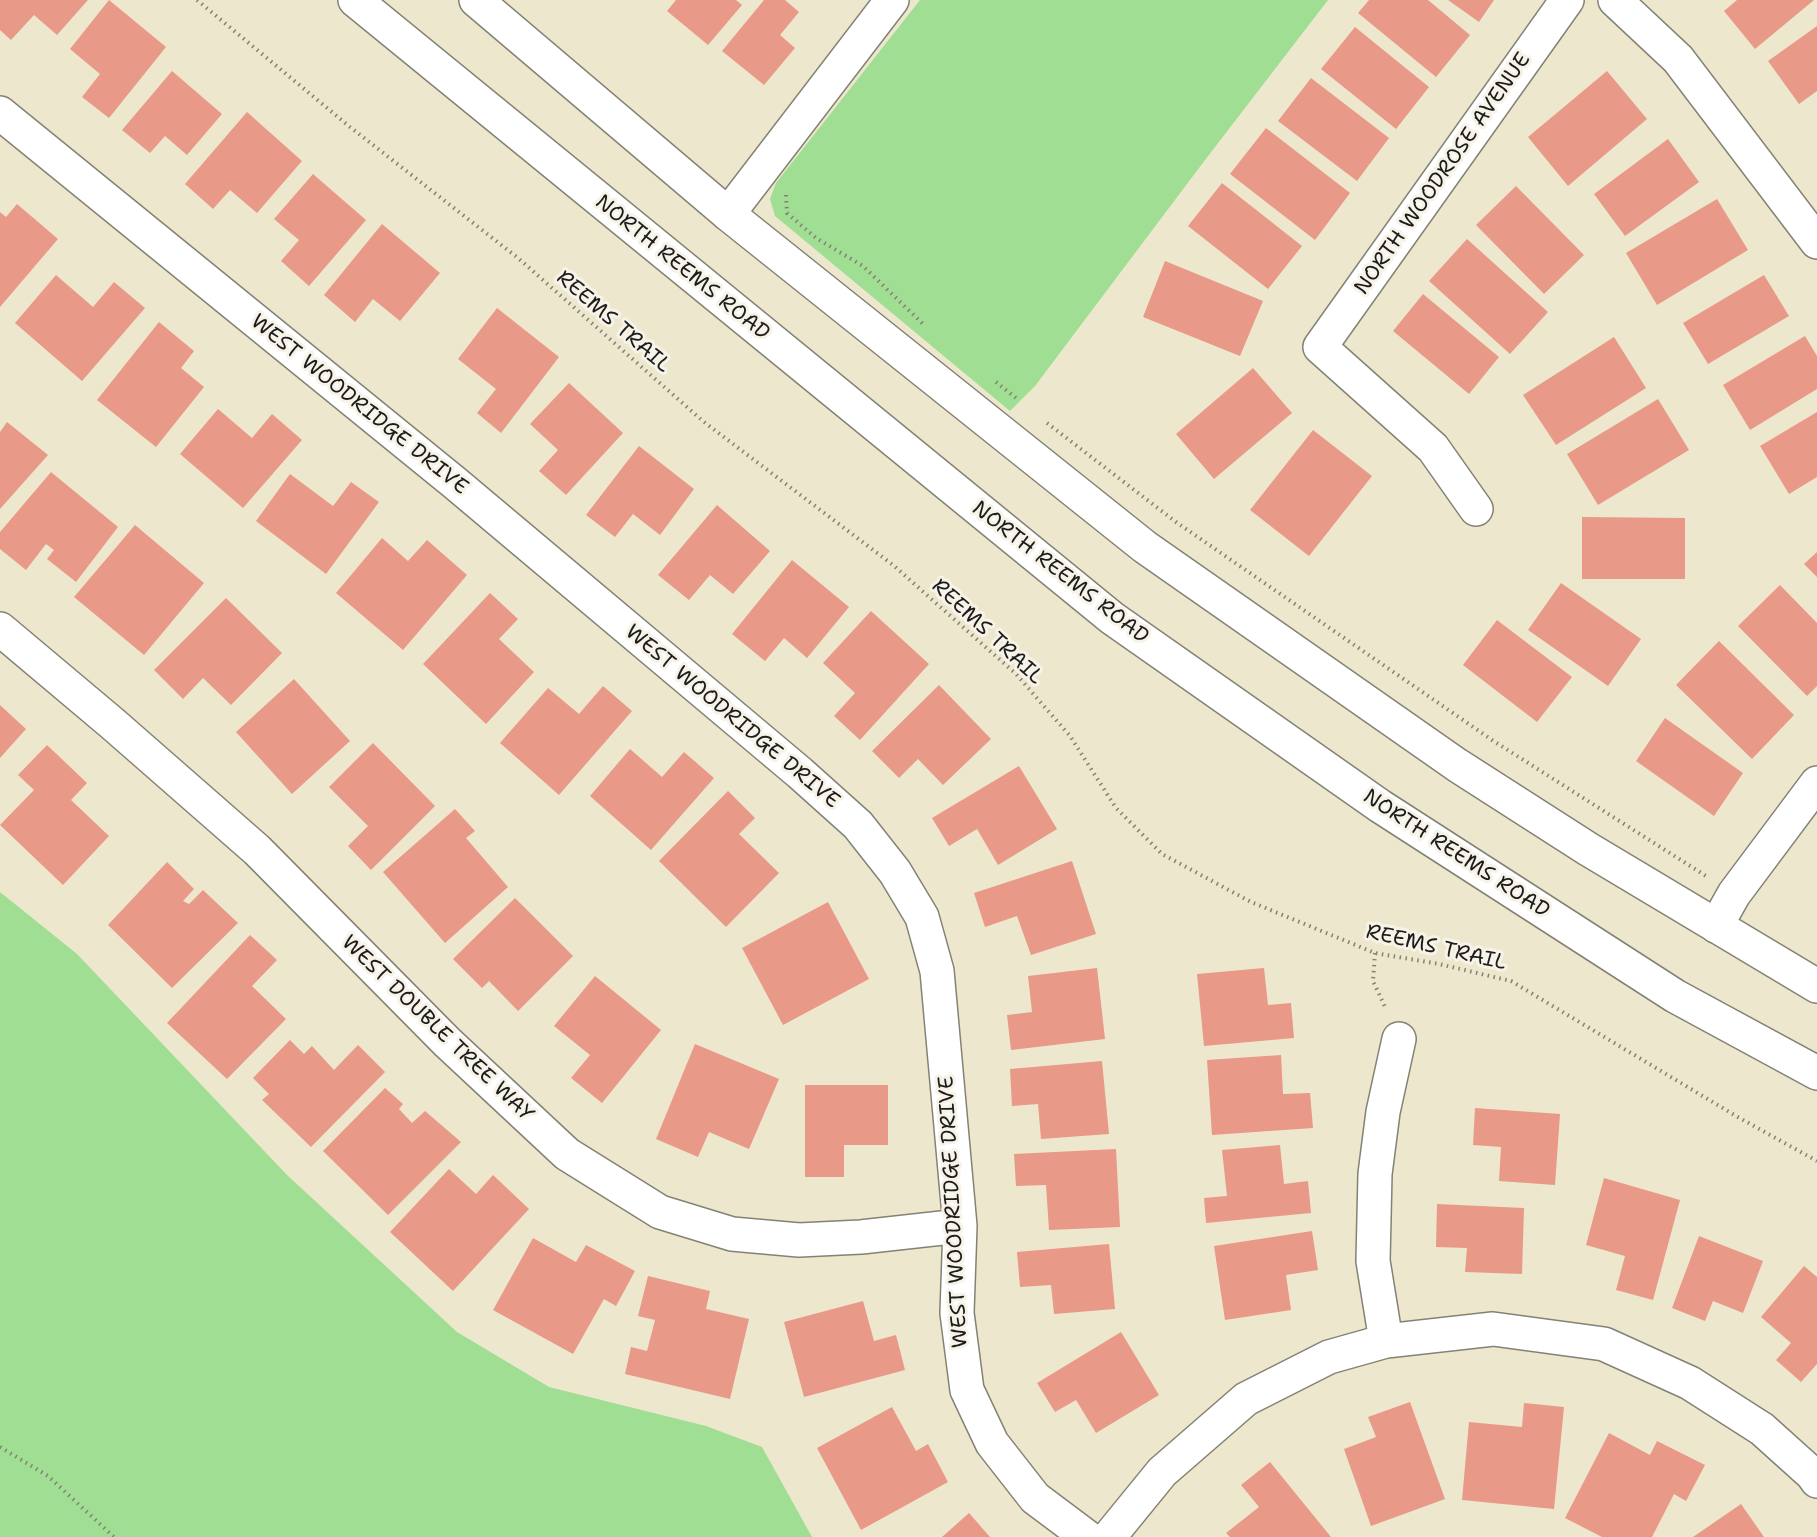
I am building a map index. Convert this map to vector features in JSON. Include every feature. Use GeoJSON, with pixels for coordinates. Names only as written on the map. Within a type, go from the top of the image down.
{"type":"FeatureCollection","features":[{"type":"Feature","properties":{"kind":"street","name":"NORTH REEMS ROAD"},"geometry":{"type":"LineString","coordinates":[[355,0],[1112,618],[1380,806],[1606,952],[1676,996],[1817,1073]]}},
{"type":"Feature","properties":{"kind":"street"},"geometry":{"type":"LineString","coordinates":[[477,0],[728,214],[1145,547],[1457,765],[1588,849],[1817,986]]}},
{"type":"Feature","properties":{"kind":"street","name":"NORTH WOODROSE AVENUE"},"geometry":{"type":"LineString","coordinates":[[1476,509],[1433,448],[1320,347],[1567,0]]}},
{"type":"Feature","properties":{"kind":"street"},"geometry":{"type":"LineString","coordinates":[[1615,0],[1678,59],[1817,242]]}},
{"type":"Feature","properties":{"kind":"street"},"geometry":{"type":"LineString","coordinates":[[728,214],[888,2]]}},
{"type":"Feature","properties":{"kind":"street","name":"WEST WOODRIDGE DRIVE"},"geometry":{"type":"LineString","coordinates":[[0,113],[455,483],[800,773],[858,825],[895,872],[922,917],[937,970],[960,1226],[957,1313],[967,1390],[992,1443],[1035,1498],[1087,1537]]}},
{"type":"Feature","properties":{"kind":"street","name":"WEST DOUBLE TREE WAY"},"geometry":{"type":"LineString","coordinates":[[0,629],[113,723],[256,850],[447,1042],[567,1154],[660,1212],[732,1234],[799,1240],[861,1237],[960,1226]]}},
{"type":"Feature","properties":{"kind":"street"},"geometry":{"type":"LineString","coordinates":[[1716,926],[1734,894],[1817,783]]}},
{"type":"Feature","properties":{"kind":"street"},"geometry":{"type":"LineString","coordinates":[[1386,1341],[1373,1261],[1375,1174],[1383,1112],[1400,1039]]}},
{"type":"Feature","properties":{"kind":"street"},"geometry":{"type":"LineString","coordinates":[[1109,1537],[1162,1472],[1246,1399],[1329,1357],[1386,1341],[1493,1329],[1604,1344],[1690,1383],[1762,1429],[1817,1481]]}},
{"type":"Feature","properties":{"kind":"path","name":"REEMS TRAIL"},"geometry":{"type":"LineString","coordinates":[[197,0],[350,127],[518,258],[704,422],[893,566],[1016,674],[1070,736],[1116,808],[1162,854],[1251,902],[1375,953],[1439,964],[1512,981],[1736,1116],[1817,1161]]}},
{"type":"Feature","properties":{"kind":"path"},"geometry":{"type":"LineString","coordinates":[[785,185],[787,213],[816,238],[864,266],[932,333]]}},
{"type":"Feature","properties":{"kind":"path"},"geometry":{"type":"LineString","coordinates":[[993,380],[1017,399]]}},
{"type":"Feature","properties":{"kind":"path"},"geometry":{"type":"LineString","coordinates":[[1041,418],[1176,522],[1482,733],[1734,894]]}},
{"type":"Feature","properties":{"kind":"path"},"geometry":{"type":"LineString","coordinates":[[1375,953],[1373,981],[1400,1039]]}},
{"type":"Feature","properties":{"kind":"path"},"geometry":{"type":"LineString","coordinates":[[0,1447],[48,1476],[114,1537]]}},
{"type":"Feature","properties":{"kind":"green space"},"geometry":{"type":"Polygon","coordinates":[[[920,0],[1328,0],[1035,386],[1010,411],[775,216],[770,199],[776,183],[920,0]]]}},
{"type":"Feature","properties":{"kind":"green space"},"geometry":{"type":"Polygon","coordinates":[[[0,892],[77,954],[287,1175],[457,1332],[549,1387],[706,1426],[762,1447],[812,1537],[0,1537],[0,892]]]}},
{"type":"Feature","properties":{"kind":"building"},"geometry":{"type":"Polygon","coordinates":[[[0,0],[88,0],[57,35],[34,15],[11,40],[0,30],[0,0]]]}},
{"type":"Feature","properties":{"kind":"building"},"geometry":{"type":"Polygon","coordinates":[[[109,0],[166,47],[109,118],[82,97],[100,74],[70,49],[109,0]]]}},
{"type":"Feature","properties":{"kind":"building"},"geometry":{"type":"Polygon","coordinates":[[[676,0],[736,0],[742,5],[708,45],[667,11],[676,0]]]}},
{"type":"Feature","properties":{"kind":"building"},"geometry":{"type":"Polygon","coordinates":[[[764,0],[785,0],[799,12],[780,35],[795,48],[764,85],[722,51],[764,0]]]}},
{"type":"Feature","properties":{"kind":"building"},"geometry":{"type":"Polygon","coordinates":[[[1369,0],[1428,0],[1470,35],[1436,77],[1358,13],[1369,0]]]}},
{"type":"Feature","properties":{"kind":"building"},"geometry":{"type":"Polygon","coordinates":[[[1448,0],[1494,0],[1479,22],[1448,0]]]}},
{"type":"Feature","properties":{"kind":"building"},"geometry":{"type":"Polygon","coordinates":[[[1737,0],[1814,0],[1755,49],[1724,11],[1737,0]]]}},
{"type":"Feature","properties":{"kind":"building"},"geometry":{"type":"Polygon","coordinates":[[[1817,26],[1817,91],[1799,104],[1768,61],[1817,26]]]}},
{"type":"Feature","properties":{"kind":"building"},"geometry":{"type":"Polygon","coordinates":[[[1355,27],[1429,87],[1396,129],[1321,69],[1355,27]]]}},
{"type":"Feature","properties":{"kind":"building"},"geometry":{"type":"Polygon","coordinates":[[[172,71],[222,114],[187,155],[165,136],[150,153],[122,130],[172,71]]]}},
{"type":"Feature","properties":{"kind":"building"},"geometry":{"type":"Polygon","coordinates":[[[1607,71],[1647,119],[1568,186],[1528,137],[1607,71]]]}},
{"type":"Feature","properties":{"kind":"building"},"geometry":{"type":"Polygon","coordinates":[[[1311,78],[1389,138],[1357,181],[1278,121],[1311,78]]]}},
{"type":"Feature","properties":{"kind":"building"},"geometry":{"type":"Polygon","coordinates":[[[247,112],[302,161],[257,213],[230,190],[213,209],[185,184],[247,112]]]}},
{"type":"Feature","properties":{"kind":"building"},"geometry":{"type":"Polygon","coordinates":[[[1266,128],[1350,193],[1315,240],[1230,174],[1266,128]]]}},
{"type":"Feature","properties":{"kind":"building"},"geometry":{"type":"Polygon","coordinates":[[[1668,139],[1699,182],[1625,236],[1594,194],[1668,139]]]}},
{"type":"Feature","properties":{"kind":"building"},"geometry":{"type":"Polygon","coordinates":[[[313,174],[366,220],[309,286],[281,261],[299,240],[274,219],[313,174]]]}},
{"type":"Feature","properties":{"kind":"building"},"geometry":{"type":"Polygon","coordinates":[[[1222,183],[1302,246],[1268,289],[1188,226],[1222,183]]]}},
{"type":"Feature","properties":{"kind":"building"},"geometry":{"type":"Polygon","coordinates":[[[1516,186],[1584,255],[1544,294],[1476,225],[1516,186]]]}},
{"type":"Feature","properties":{"kind":"building"},"geometry":{"type":"Polygon","coordinates":[[[1717,199],[1748,250],[1657,305],[1626,253],[1717,199]]]}},
{"type":"Feature","properties":{"kind":"building"},"geometry":{"type":"Polygon","coordinates":[[[17,204],[58,239],[0,307],[0,212],[6,217],[17,204]]]}},
{"type":"Feature","properties":{"kind":"building"},"geometry":{"type":"Polygon","coordinates":[[[382,224],[440,273],[400,321],[373,299],[355,322],[324,295],[382,224]]]}},
{"type":"Feature","properties":{"kind":"building"},"geometry":{"type":"Polygon","coordinates":[[[1467,239],[1548,312],[1510,354],[1429,281],[1467,239]]]}},
{"type":"Feature","properties":{"kind":"building"},"geometry":{"type":"Polygon","coordinates":[[[1165,261],[1263,301],[1240,356],[1143,317],[1165,261]]]}},
{"type":"Feature","properties":{"kind":"building"},"geometry":{"type":"Polygon","coordinates":[[[56,275],[93,307],[114,282],[145,308],[82,381],[15,323],[56,275]]]}},
{"type":"Feature","properties":{"kind":"building"},"geometry":{"type":"Polygon","coordinates":[[[1764,275],[1789,316],[1708,364],[1683,323],[1764,275]]]}},
{"type":"Feature","properties":{"kind":"building"},"geometry":{"type":"Polygon","coordinates":[[[1423,294],[1499,357],[1469,394],[1393,331],[1423,294]]]}},
{"type":"Feature","properties":{"kind":"building"},"geometry":{"type":"Polygon","coordinates":[[[497,308],[559,357],[501,433],[477,413],[496,389],[458,359],[497,308]]]}},
{"type":"Feature","properties":{"kind":"building"},"geometry":{"type":"Polygon","coordinates":[[[159,322],[194,351],[181,368],[204,387],[156,447],[97,400],[159,322]]]}},
{"type":"Feature","properties":{"kind":"building"},"geometry":{"type":"Polygon","coordinates":[[[1805,336],[1817,356],[1817,389],[1750,430],[1723,385],[1805,336]]]}},
{"type":"Feature","properties":{"kind":"building"},"geometry":{"type":"Polygon","coordinates":[[[1614,337],[1646,388],[1556,445],[1523,395],[1614,337]]]}},
{"type":"Feature","properties":{"kind":"building"},"geometry":{"type":"Polygon","coordinates":[[[1253,368],[1292,413],[1214,479],[1176,434],[1253,368]]]}},
{"type":"Feature","properties":{"kind":"building"},"geometry":{"type":"Polygon","coordinates":[[[569,383],[623,433],[566,495],[539,471],[558,450],[530,424],[569,383]]]}},
{"type":"Feature","properties":{"kind":"building"},"geometry":{"type":"Polygon","coordinates":[[[1658,399],[1689,450],[1598,505],[1567,454],[1658,399]]]}},
{"type":"Feature","properties":{"kind":"building"},"geometry":{"type":"Polygon","coordinates":[[[218,409],[252,438],[272,414],[302,440],[243,508],[180,454],[218,409]]]}},
{"type":"Feature","properties":{"kind":"building"},"geometry":{"type":"Polygon","coordinates":[[[1817,412],[1817,477],[1789,494],[1760,446],[1817,412]]]}},
{"type":"Feature","properties":{"kind":"building"},"geometry":{"type":"Polygon","coordinates":[[[7,422],[48,455],[0,509],[0,432],[7,422]]]}},
{"type":"Feature","properties":{"kind":"building"},"geometry":{"type":"Polygon","coordinates":[[[1313,430],[1372,476],[1309,556],[1250,510],[1313,430]]]}},
{"type":"Feature","properties":{"kind":"building"},"geometry":{"type":"Polygon","coordinates":[[[639,446],[694,489],[660,535],[633,514],[615,537],[586,515],[639,446]]]}},
{"type":"Feature","properties":{"kind":"building"},"geometry":{"type":"Polygon","coordinates":[[[51,472],[118,527],[76,582],[47,559],[54,550],[46,544],[26,570],[0,549],[0,532],[51,472]]]}},
{"type":"Feature","properties":{"kind":"building"},"geometry":{"type":"Polygon","coordinates":[[[290,474],[333,506],[351,482],[379,502],[326,574],[256,521],[290,474]]]}},
{"type":"Feature","properties":{"kind":"building"},"geometry":{"type":"Polygon","coordinates":[[[717,505],[770,551],[733,594],[710,575],[689,600],[658,575],[717,505]]]}},
{"type":"Feature","properties":{"kind":"building"},"geometry":{"type":"Polygon","coordinates":[[[1582,517],[1685,518],[1685,579],[1582,579],[1582,517]]]}},
{"type":"Feature","properties":{"kind":"building"},"geometry":{"type":"Polygon","coordinates":[[[135,525],[204,583],[144,655],[74,597],[135,525]]]}},
{"type":"Feature","properties":{"kind":"building"},"geometry":{"type":"Polygon","coordinates":[[[382,538],[408,561],[427,540],[467,575],[403,650],[336,593],[382,538]]]}},
{"type":"Feature","properties":{"kind":"building"},"geometry":{"type":"Polygon","coordinates":[[[1817,552],[1817,577],[1804,564],[1817,552]]]}},
{"type":"Feature","properties":{"kind":"building"},"geometry":{"type":"Polygon","coordinates":[[[792,560],[849,607],[807,658],[784,638],[765,661],[732,634],[792,560]]]}},
{"type":"Feature","properties":{"kind":"building"},"geometry":{"type":"Polygon","coordinates":[[[1561,583],[1641,639],[1608,686],[1528,630],[1561,583]]]}},
{"type":"Feature","properties":{"kind":"building"},"geometry":{"type":"Polygon","coordinates":[[[1780,585],[1817,623],[1817,686],[1807,696],[1738,626],[1780,585]]]}},
{"type":"Feature","properties":{"kind":"building"},"geometry":{"type":"Polygon","coordinates":[[[490,593],[518,619],[499,639],[534,672],[486,724],[423,664],[490,593]]]}},
{"type":"Feature","properties":{"kind":"building"},"geometry":{"type":"Polygon","coordinates":[[[226,598],[282,653],[231,705],[203,678],[183,699],[154,670],[226,598]]]}},
{"type":"Feature","properties":{"kind":"building"},"geometry":{"type":"Polygon","coordinates":[[[871,611],[929,664],[860,740],[834,716],[855,693],[823,663],[871,611]]]}},
{"type":"Feature","properties":{"kind":"building"},"geometry":{"type":"Polygon","coordinates":[[[1497,620],[1572,677],[1537,722],[1463,665],[1497,620]]]}},
{"type":"Feature","properties":{"kind":"building"},"geometry":{"type":"Polygon","coordinates":[[[1719,641],[1794,715],[1752,759],[1676,685],[1719,641]]]}},
{"type":"Feature","properties":{"kind":"building"},"geometry":{"type":"Polygon","coordinates":[[[294,679],[350,741],[292,794],[236,732],[294,679]]]}},
{"type":"Feature","properties":{"kind":"building"},"geometry":{"type":"Polygon","coordinates":[[[939,685],[991,739],[943,785],[918,759],[899,778],[872,751],[939,685]]]}},
{"type":"Feature","properties":{"kind":"building"},"geometry":{"type":"Polygon","coordinates":[[[603,686],[632,711],[559,795],[500,743],[548,688],[579,714],[603,686]]]}},
{"type":"Feature","properties":{"kind":"building"},"geometry":{"type":"Polygon","coordinates":[[[0,705],[26,729],[0,758],[0,705]]]}},
{"type":"Feature","properties":{"kind":"building"},"geometry":{"type":"Polygon","coordinates":[[[1665,718],[1743,773],[1714,816],[1636,761],[1665,718]]]}},
{"type":"Feature","properties":{"kind":"building"},"geometry":{"type":"Polygon","coordinates":[[[373,743],[435,806],[371,870],[348,846],[368,826],[329,787],[373,743]]]}},
{"type":"Feature","properties":{"kind":"building"},"geometry":{"type":"Polygon","coordinates":[[[47,745],[87,783],[71,800],[109,836],[63,885],[0,825],[34,790],[18,775],[47,745]]]}},
{"type":"Feature","properties":{"kind":"building"},"geometry":{"type":"Polygon","coordinates":[[[630,749],[662,777],[684,752],[714,778],[651,850],[590,796],[630,749]]]}},
{"type":"Feature","properties":{"kind":"building"},"geometry":{"type":"Polygon","coordinates":[[[1019,766],[1057,829],[998,865],[977,829],[949,846],[932,818],[1019,766]]]}},
{"type":"Feature","properties":{"kind":"building"},"geometry":{"type":"Polygon","coordinates":[[[728,791],[755,818],[739,834],[779,873],[726,927],[659,861],[728,791]]]}},
{"type":"Feature","properties":{"kind":"building"},"geometry":{"type":"Polygon","coordinates":[[[455,809],[475,831],[466,838],[508,887],[445,943],[383,872],[455,809]]]}},
{"type":"Feature","properties":{"kind":"building"},"geometry":{"type":"Polygon","coordinates":[[[1072,861],[1096,934],[1031,955],[1017,916],[985,927],[974,893],[1072,861]]]}},
{"type":"Feature","properties":{"kind":"building"},"geometry":{"type":"Polygon","coordinates":[[[167,862],[194,889],[183,901],[189,904],[203,890],[238,923],[172,988],[108,925],[167,862]]]}},
{"type":"Feature","properties":{"kind":"building"},"geometry":{"type":"Polygon","coordinates":[[[515,898],[573,956],[518,1011],[489,981],[482,988],[453,959],[515,898]]]}},
{"type":"Feature","properties":{"kind":"building"},"geometry":{"type":"Polygon","coordinates":[[[828,902],[869,979],[783,1025],[742,948],[828,902]]]}},
{"type":"Feature","properties":{"kind":"building"},"geometry":{"type":"Polygon","coordinates":[[[250,935],[277,960],[252,986],[286,1019],[227,1079],[167,1023],[250,935]]]}},
{"type":"Feature","properties":{"kind":"building"},"geometry":{"type":"Polygon","coordinates":[[[1097,968],[1105,1039],[1011,1050],[1007,1015],[1032,1012],[1028,976],[1097,968]]]}},
{"type":"Feature","properties":{"kind":"building"},"geometry":{"type":"Polygon","coordinates":[[[1264,968],[1268,1005],[1291,1003],[1294,1038],[1204,1046],[1197,974],[1264,968]]]}},
{"type":"Feature","properties":{"kind":"building"},"geometry":{"type":"Polygon","coordinates":[[[595,976],[661,1030],[602,1103],[571,1078],[590,1055],[554,1026],[595,976]]]}},
{"type":"Feature","properties":{"kind":"building"},"geometry":{"type":"Polygon","coordinates":[[[290,1040],[304,1054],[312,1046],[334,1070],[358,1045],[385,1072],[311,1147],[262,1100],[269,1094],[253,1078],[290,1040]]]}},
{"type":"Feature","properties":{"kind":"building"},"geometry":{"type":"Polygon","coordinates":[[[695,1044],[779,1079],[749,1149],[709,1132],[698,1157],[656,1139],[695,1044]]]}},
{"type":"Feature","properties":{"kind":"building"},"geometry":{"type":"Polygon","coordinates":[[[1281,1055],[1283,1094],[1310,1093],[1313,1128],[1212,1135],[1207,1060],[1281,1055]]]}},
{"type":"Feature","properties":{"kind":"building"},"geometry":{"type":"Polygon","coordinates":[[[1102,1061],[1109,1134],[1041,1139],[1038,1104],[1012,1106],[1010,1069],[1102,1061]]]}},
{"type":"Feature","properties":{"kind":"building"},"geometry":{"type":"Polygon","coordinates":[[[805,1085],[888,1085],[888,1145],[844,1145],[844,1177],[805,1177],[805,1085]]]}},
{"type":"Feature","properties":{"kind":"building"},"geometry":{"type":"Polygon","coordinates":[[[385,1088],[403,1104],[399,1109],[412,1123],[425,1111],[461,1142],[388,1215],[323,1151],[385,1088]]]}},
{"type":"Feature","properties":{"kind":"building"},"geometry":{"type":"Polygon","coordinates":[[[1475,1108],[1560,1114],[1555,1185],[1499,1181],[1501,1147],[1473,1145],[1475,1108]]]}},
{"type":"Feature","properties":{"kind":"building"},"geometry":{"type":"Polygon","coordinates":[[[1280,1145],[1284,1184],[1308,1181],[1311,1213],[1206,1223],[1204,1198],[1227,1196],[1222,1150],[1280,1145]]]}},
{"type":"Feature","properties":{"kind":"building"},"geometry":{"type":"Polygon","coordinates":[[[1116,1149],[1120,1227],[1049,1230],[1046,1185],[1016,1186],[1014,1154],[1116,1149]]]}},
{"type":"Feature","properties":{"kind":"building"},"geometry":{"type":"Polygon","coordinates":[[[449,1169],[476,1194],[493,1175],[529,1209],[453,1291],[390,1232],[449,1169]]]}},
{"type":"Feature","properties":{"kind":"building"},"geometry":{"type":"Polygon","coordinates":[[[1604,1178],[1680,1200],[1653,1300],[1616,1290],[1625,1256],[1586,1245],[1604,1178]]]}},
{"type":"Feature","properties":{"kind":"building"},"geometry":{"type":"Polygon","coordinates":[[[1437,1204],[1524,1208],[1522,1274],[1465,1272],[1467,1248],[1436,1247],[1437,1204]]]}},
{"type":"Feature","properties":{"kind":"building"},"geometry":{"type":"Polygon","coordinates":[[[1312,1231],[1318,1270],[1286,1275],[1291,1310],[1225,1320],[1214,1246],[1312,1231]]]}},
{"type":"Feature","properties":{"kind":"building"},"geometry":{"type":"Polygon","coordinates":[[[1699,1236],[1763,1261],[1743,1313],[1713,1301],[1705,1321],[1672,1308],[1699,1236]]]}},
{"type":"Feature","properties":{"kind":"building"},"geometry":{"type":"Polygon","coordinates":[[[533,1238],[576,1262],[586,1245],[635,1271],[616,1306],[604,1299],[573,1354],[493,1310],[533,1238]]]}},
{"type":"Feature","properties":{"kind":"building"},"geometry":{"type":"Polygon","coordinates":[[[1109,1244],[1115,1309],[1054,1314],[1051,1285],[1020,1287],[1017,1252],[1109,1244]]]}},
{"type":"Feature","properties":{"kind":"building"},"geometry":{"type":"Polygon","coordinates":[[[1804,1266],[1817,1277],[1817,1364],[1801,1382],[1776,1360],[1791,1343],[1761,1317],[1804,1266]]]}},
{"type":"Feature","properties":{"kind":"building"},"geometry":{"type":"Polygon","coordinates":[[[648,1276],[710,1291],[706,1309],[749,1319],[730,1399],[625,1374],[631,1347],[647,1351],[655,1320],[638,1316],[648,1276]]]}},
{"type":"Feature","properties":{"kind":"building"},"geometry":{"type":"Polygon","coordinates":[[[863,1301],[874,1341],[896,1335],[905,1370],[804,1397],[784,1322],[863,1301]]]}},
{"type":"Feature","properties":{"kind":"building"},"geometry":{"type":"Polygon","coordinates":[[[1121,1332],[1159,1395],[1096,1433],[1076,1400],[1055,1412],[1037,1383],[1121,1332]]]}},
{"type":"Feature","properties":{"kind":"building"},"geometry":{"type":"Polygon","coordinates":[[[1410,1402],[1445,1499],[1371,1526],[1344,1449],[1376,1437],[1368,1417],[1410,1402]]]}},
{"type":"Feature","properties":{"kind":"building"},"geometry":{"type":"Polygon","coordinates":[[[1524,1403],[1564,1407],[1554,1509],[1462,1500],[1469,1422],[1522,1427],[1524,1403]]]}},
{"type":"Feature","properties":{"kind":"building"},"geometry":{"type":"Polygon","coordinates":[[[892,1407],[916,1451],[928,1444],[948,1482],[861,1530],[817,1448],[892,1407]]]}},
{"type":"Feature","properties":{"kind":"building"},"geometry":{"type":"Polygon","coordinates":[[[1609,1433],[1650,1455],[1657,1441],[1705,1465],[1686,1501],[1674,1494],[1652,1537],[1602,1537],[1565,1518],[1609,1433]]]}},
{"type":"Feature","properties":{"kind":"building"},"geometry":{"type":"Polygon","coordinates":[[[1270,1462],[1331,1537],[1230,1537],[1226,1533],[1259,1507],[1241,1485],[1270,1462]]]}},
{"type":"Feature","properties":{"kind":"building"},"geometry":{"type":"Polygon","coordinates":[[[1741,1504],[1764,1537],[1693,1537],[1741,1504]]]}},
{"type":"Feature","properties":{"kind":"building"},"geometry":{"type":"Polygon","coordinates":[[[969,1513],[990,1537],[942,1537],[969,1513]]]}}]}
